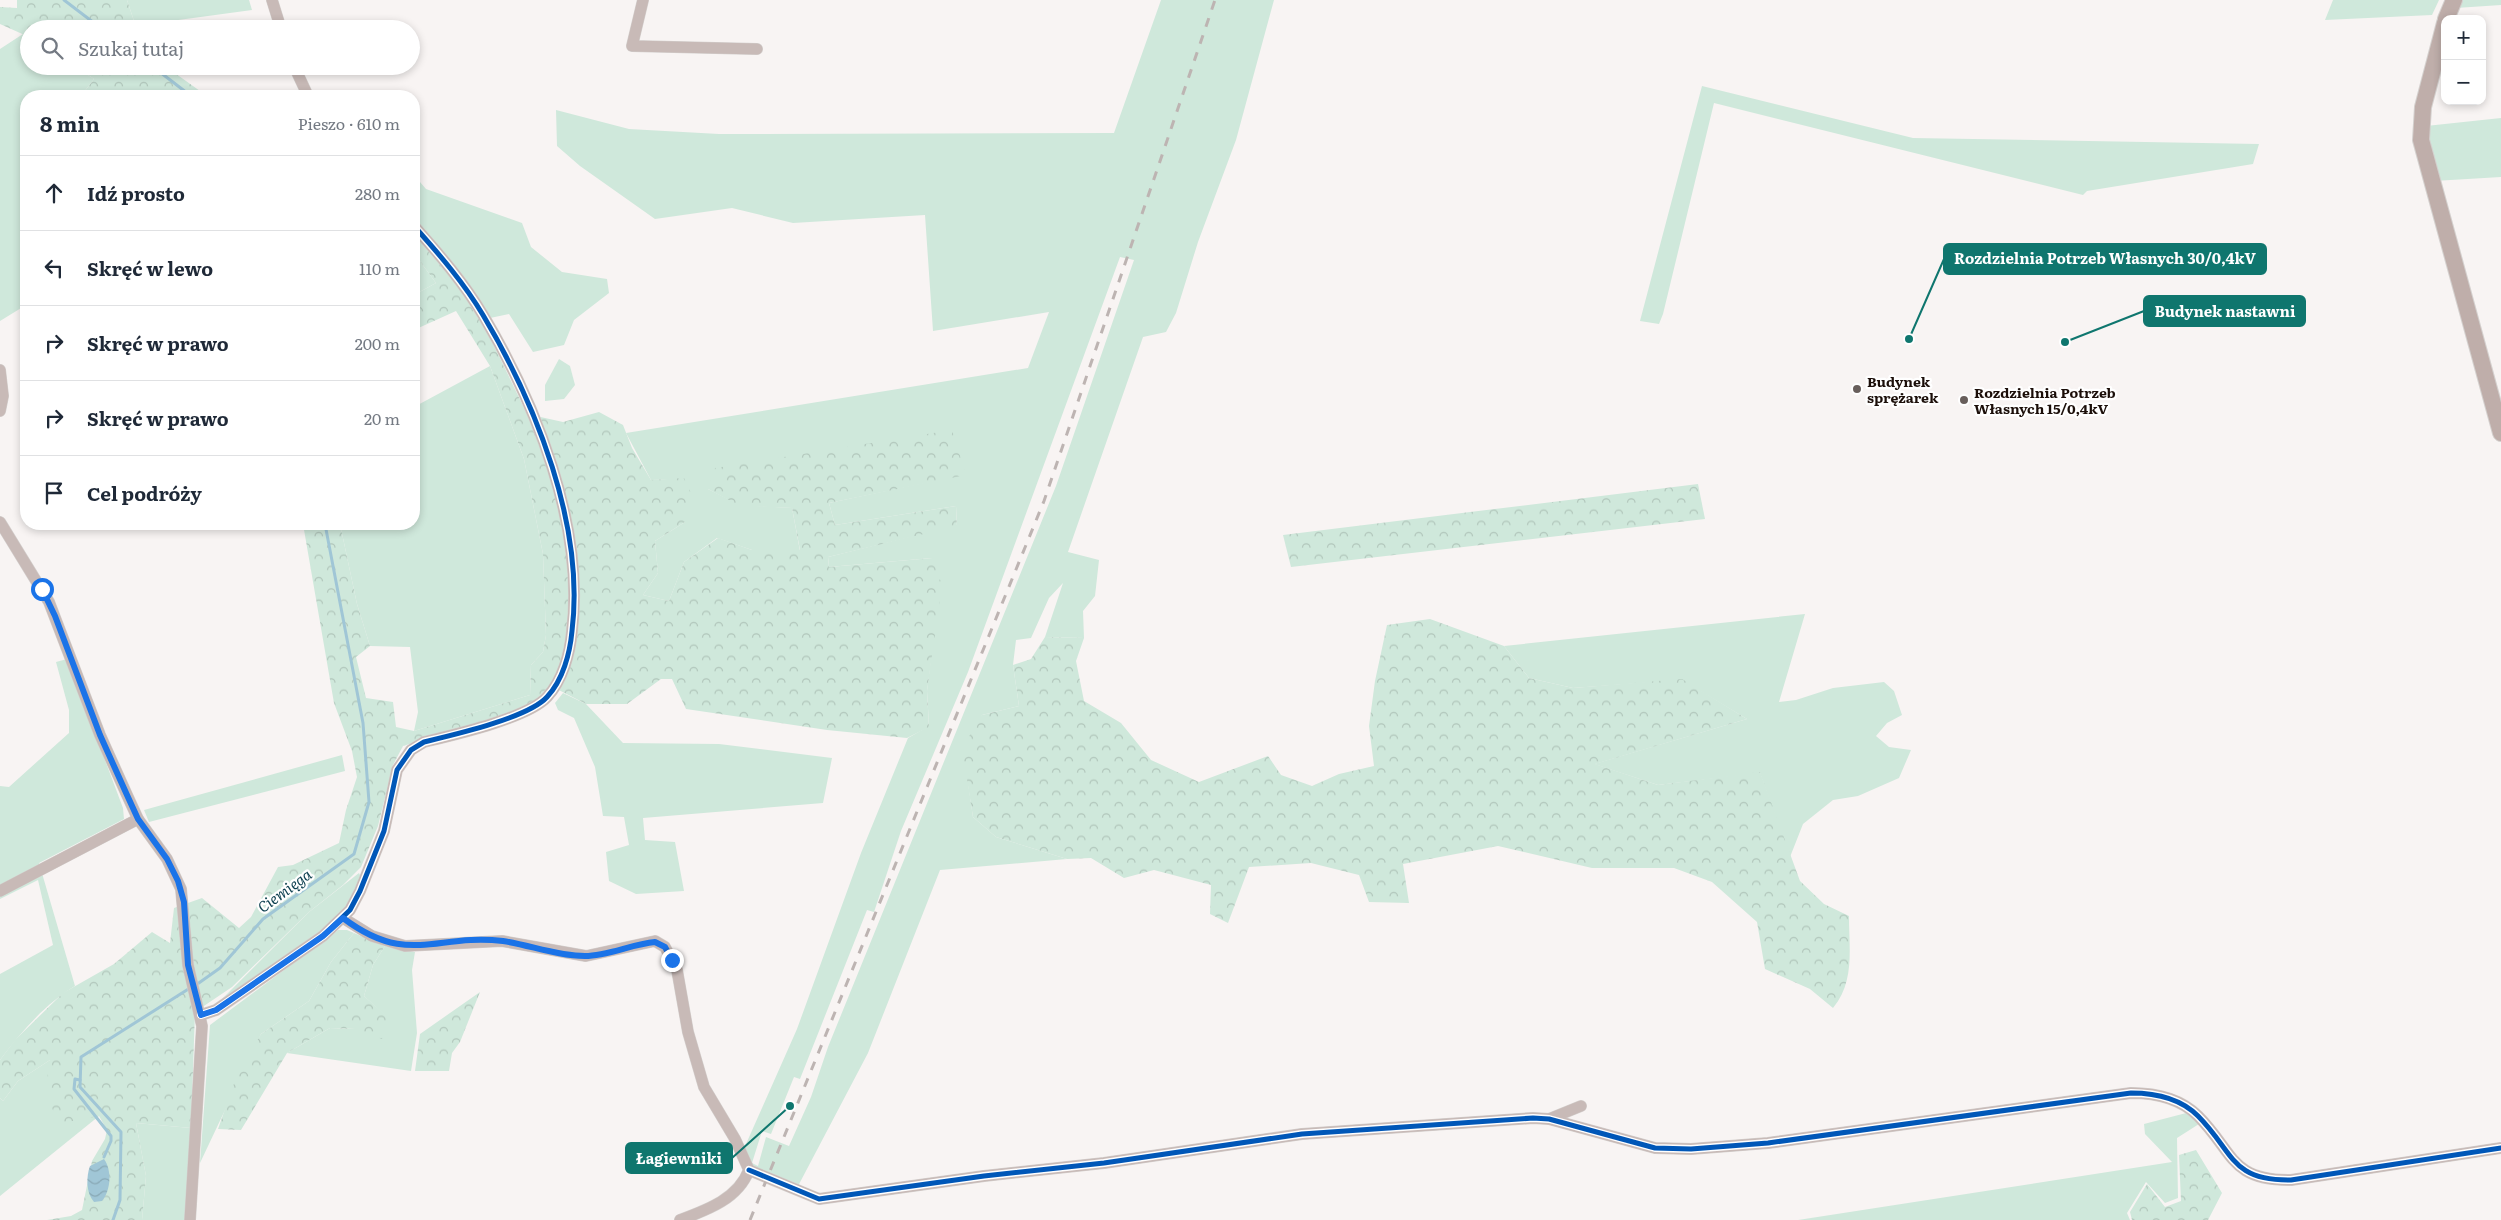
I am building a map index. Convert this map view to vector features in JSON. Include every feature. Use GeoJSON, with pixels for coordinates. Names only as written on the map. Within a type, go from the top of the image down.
{"type":"FeatureCollection","features":[{"type":"Feature","properties":{"kind":"street"},"geometry":{"type":"LineString","coordinates":[[272,0],[278,20]]}},
{"type":"Feature","properties":{"kind":"street"},"geometry":{"type":"LineString","coordinates":[[643,0],[632,46],[757,49]]}},
{"type":"Feature","properties":{"kind":"street"},"geometry":{"type":"LineString","coordinates":[[2448,15],[2454,0]]}},
{"type":"Feature","properties":{"kind":"street"},"geometry":{"type":"LineString","coordinates":[[2441,38],[2423,107],[2421,140],[2501,433]]}},
{"type":"Feature","properties":{"kind":"street"},"geometry":{"type":"LineString","coordinates":[[298,75],[305,90]]}},
{"type":"Feature","properties":{"kind":"street"},"geometry":{"type":"LineString","coordinates":[[201,1015],[216,1010],[323,936],[343,918],[356,900],[375,855],[387,821],[397,770],[406,756],[424,742],[529,710],[542,702],[553,689],[562,670],[571,641],[574,620],[573,567],[565,517],[545,449],[507,359],[483,314],[450,267],[420,233]]}},
{"type":"Feature","properties":{"kind":"street"},"geometry":{"type":"LineString","coordinates":[[0,370],[3,396],[0,411]]}},
{"type":"Feature","properties":{"kind":"street"},"geometry":{"type":"LineString","coordinates":[[0,522],[49,602],[100,735],[138,819],[167,859],[178,881],[184,902],[188,965],[201,1015],[202,1045],[190,1220]]}},
{"type":"Feature","properties":{"kind":"street"},"geometry":{"type":"LineString","coordinates":[[0,891],[138,819]]}},
{"type":"Feature","properties":{"kind":"street"},"geometry":{"type":"LineString","coordinates":[[343,918],[372,936],[405,946],[497,941],[586,956],[639,943],[655,942],[660,944],[668,952],[677,970],[688,1032],[704,1087],[735,1139],[749,1170],[818,1199],[984,1176],[1104,1164],[1302,1134],[1505,1118],[1549,1119],[1655,1148],[1675,1150],[1768,1143],[2046,1104],[2142,1093],[2174,1100],[2191,1110],[2237,1165],[2252,1175],[2269,1180],[2291,1180],[2501,1148]]}},
{"type":"Feature","properties":{"kind":"street"},"geometry":{"type":"LineString","coordinates":[[1549,1119],[1581,1106]]}},
{"type":"Feature","properties":{"kind":"street"},"geometry":{"type":"LineString","coordinates":[[680,1220],[710,1208],[731,1195],[746,1178],[749,1170]]}},
{"type":"Feature","properties":{"kind":"green space"},"geometry":{"type":"Polygon","coordinates":[[[17,0],[127,0],[134,20],[20,20],[20,33],[0,24],[0,7],[17,8],[17,0]]]}},
{"type":"Feature","properties":{"kind":"green space"},"geometry":{"type":"Polygon","coordinates":[[[127,0],[249,0],[252,10],[178,20],[134,20],[127,0]]]}},
{"type":"Feature","properties":{"kind":"green space"},"geometry":{"type":"Polygon","coordinates":[[[1161,0],[1274,0],[1236,140],[1198,242],[1176,313],[1166,332],[1143,337],[1068,552],[1099,560],[1095,596],[1083,611],[1084,638],[1045,637],[1063,583],[1049,598],[1031,638],[1016,640],[1013,665],[1019,706],[982,715],[968,783],[973,817],[996,837],[1067,859],[940,870],[868,1053],[797,1188],[753,1171],[742,1153],[797,1029],[861,853],[908,738],[929,726],[927,691],[933,642],[932,558],[829,567],[828,557],[957,525],[956,506],[835,525],[829,503],[966,474],[708,489],[740,505],[792,508],[800,551],[752,550],[717,538],[684,562],[669,601],[643,595],[658,573],[655,541],[685,522],[684,479],[651,480],[626,433],[1028,368],[1049,312],[933,331],[925,215],[793,223],[732,208],[655,219],[580,166],[557,146],[556,110],[629,129],[719,134],[1114,133],[1161,0]],[[1120,257],[968,672],[901,831],[874,912],[867,910],[800,1079],[794,1077],[771,1134],[762,1131],[752,1163],[758,1166],[766,1137],[789,1146],[811,1097],[828,1047],[1056,486],[1134,260],[1120,257]]]}},
{"type":"Feature","properties":{"kind":"green space"},"geometry":{"type":"Polygon","coordinates":[[[2333,0],[2439,0],[2432,15],[2325,20],[2333,0]]]}},
{"type":"Feature","properties":{"kind":"green space"},"geometry":{"type":"Polygon","coordinates":[[[2460,0],[2501,0],[2501,5],[2456,8],[2460,0]]]}},
{"type":"Feature","properties":{"kind":"green space"},"geometry":{"type":"Polygon","coordinates":[[[20,36],[20,75],[88,75],[94,79],[86,90],[20,90],[20,309],[0,321],[0,49],[20,36]]]}},
{"type":"Feature","properties":{"kind":"green space"},"geometry":{"type":"Polygon","coordinates":[[[88,75],[178,75],[199,90],[86,90],[94,79],[88,75]]]}},
{"type":"Feature","properties":{"kind":"green space"},"geometry":{"type":"Polygon","coordinates":[[[1702,86],[1913,138],[2259,144],[2253,164],[2087,191],[2083,195],[1714,103],[1663,314],[1659,324],[1640,321],[1702,86]]]}},
{"type":"Feature","properties":{"kind":"green space"},"geometry":{"type":"Polygon","coordinates":[[[2501,118],[2501,177],[2434,181],[2426,126],[2501,118]]]}},
{"type":"Feature","properties":{"kind":"green space"},"geometry":{"type":"Polygon","coordinates":[[[420,182],[426,189],[522,223],[531,247],[562,272],[607,279],[609,293],[574,320],[564,345],[533,352],[509,314],[490,318],[464,277],[420,225],[420,182]]]}},
{"type":"Feature","properties":{"kind":"green space"},"geometry":{"type":"Polygon","coordinates":[[[420,239],[441,262],[482,321],[527,414],[563,422],[599,412],[623,425],[632,448],[651,480],[684,478],[692,495],[685,522],[655,541],[658,573],[643,595],[669,601],[684,562],[718,538],[752,550],[800,550],[792,508],[740,506],[708,489],[715,468],[952,430],[966,475],[829,503],[835,525],[956,506],[957,526],[828,557],[829,567],[932,558],[942,585],[927,691],[929,727],[907,738],[827,730],[686,709],[672,679],[661,679],[627,704],[586,704],[551,686],[526,708],[403,746],[393,765],[378,826],[361,867],[343,885],[309,912],[232,987],[195,1012],[191,1128],[136,1123],[146,1176],[142,1220],[47,1220],[71,1216],[82,1210],[92,1161],[105,1139],[107,1130],[99,1116],[57,1124],[46,1087],[50,1060],[18,1081],[3,1101],[0,1098],[0,1060],[15,1040],[63,993],[114,964],[152,932],[170,943],[174,908],[202,898],[239,928],[251,917],[278,867],[293,865],[339,843],[346,810],[357,777],[352,751],[334,703],[304,530],[341,530],[357,604],[370,646],[356,657],[366,698],[393,702],[396,727],[414,731],[530,695],[531,665],[543,652],[546,635],[543,554],[524,459],[490,366],[456,311],[420,327],[420,292],[436,283],[420,261],[420,239]]]}},
{"type":"Feature","properties":{"kind":"green space"},"geometry":{"type":"Polygon","coordinates":[[[420,261],[436,283],[420,292],[420,261]]]}},
{"type":"Feature","properties":{"kind":"green space"},"geometry":{"type":"Polygon","coordinates":[[[559,359],[570,366],[575,385],[564,399],[545,401],[545,385],[559,359]]]}},
{"type":"Feature","properties":{"kind":"green space"},"geometry":{"type":"Polygon","coordinates":[[[490,366],[524,459],[543,554],[546,635],[543,652],[531,665],[530,695],[414,731],[418,712],[410,647],[370,646],[357,604],[341,530],[420,530],[420,404],[490,366]]]}},
{"type":"Feature","properties":{"kind":"green space"},"geometry":{"type":"Polygon","coordinates":[[[1698,484],[1705,519],[1291,567],[1283,535],[1698,484]]]}},
{"type":"Feature","properties":{"kind":"green space"},"geometry":{"type":"Polygon","coordinates":[[[1805,614],[1779,702],[1796,700],[1833,688],[1884,682],[1894,691],[1902,715],[1887,723],[1876,736],[1889,747],[1911,750],[1899,778],[1858,796],[1833,800],[1803,824],[1790,857],[1760,773],[1658,785],[1594,764],[1747,719],[1682,680],[1573,688],[1529,678],[1504,646],[1805,614]]]}},
{"type":"Feature","properties":{"kind":"green space"},"geometry":{"type":"Polygon","coordinates":[[[1430,619],[1504,646],[1529,678],[1573,688],[1682,679],[1747,719],[1595,764],[1658,785],[1760,772],[1800,881],[1824,904],[1849,916],[1850,952],[1848,976],[1840,998],[1833,1008],[1810,989],[1765,969],[1757,922],[1712,882],[1674,868],[1592,868],[1498,846],[1403,864],[1409,903],[1369,902],[1359,875],[1311,863],[1249,867],[1228,923],[1210,914],[1211,885],[1154,870],[1124,878],[1091,858],[1067,859],[996,837],[973,817],[962,748],[982,715],[1019,706],[1013,665],[1031,659],[1045,637],[1084,638],[1076,661],[1084,701],[1121,723],[1151,760],[1199,782],[1268,756],[1281,775],[1312,786],[1339,774],[1374,766],[1369,726],[1375,681],[1387,625],[1430,619]]]}},
{"type":"Feature","properties":{"kind":"green space"},"geometry":{"type":"Polygon","coordinates":[[[67,659],[123,808],[124,819],[39,863],[75,986],[34,1019],[0,1060],[0,974],[53,945],[38,880],[0,899],[0,786],[9,787],[69,733],[69,710],[56,662],[67,659]]]}},
{"type":"Feature","properties":{"kind":"green space"},"geometry":{"type":"Polygon","coordinates":[[[563,693],[586,704],[623,743],[719,744],[832,758],[823,803],[643,818],[645,840],[675,842],[684,891],[636,894],[609,881],[606,852],[629,845],[624,817],[603,816],[595,767],[574,718],[558,710],[555,703],[563,693]]]}},
{"type":"Feature","properties":{"kind":"green space"},"geometry":{"type":"Polygon","coordinates":[[[342,755],[345,771],[149,822],[144,810],[342,755]]]}},
{"type":"Feature","properties":{"kind":"green space"},"geometry":{"type":"Polygon","coordinates":[[[359,873],[361,877],[348,904],[338,919],[213,1008],[309,912],[359,873]]]}},
{"type":"Feature","properties":{"kind":"green space"},"geometry":{"type":"Polygon","coordinates":[[[338,930],[347,930],[354,933],[331,962],[309,1001],[261,1034],[200,1163],[210,1025],[338,930]]]}},
{"type":"Feature","properties":{"kind":"green space"},"geometry":{"type":"Polygon","coordinates":[[[354,933],[385,946],[373,965],[364,996],[389,1018],[382,1039],[355,1029],[330,1028],[287,1053],[241,1130],[218,1129],[236,1078],[261,1034],[309,1001],[331,962],[354,933]]]}},
{"type":"Feature","properties":{"kind":"green space"},"geometry":{"type":"Polygon","coordinates":[[[385,946],[415,952],[412,970],[417,1033],[411,1071],[287,1053],[330,1028],[355,1029],[388,1018],[364,996],[373,965],[385,946]]]}},
{"type":"Feature","properties":{"kind":"green space"},"geometry":{"type":"Polygon","coordinates":[[[480,992],[460,1042],[452,1053],[449,1071],[415,1071],[420,1034],[480,992]]]}},
{"type":"Feature","properties":{"kind":"green space"},"geometry":{"type":"Polygon","coordinates":[[[50,1060],[99,1116],[0,1196],[0,1098],[3,1101],[18,1081],[50,1060]]]}},
{"type":"Feature","properties":{"kind":"green space"},"geometry":{"type":"Polygon","coordinates":[[[2190,1112],[2199,1124],[2177,1138],[2178,1198],[2165,1203],[2146,1182],[2127,1213],[2130,1220],[1798,1220],[2172,1162],[2145,1134],[2144,1124],[2190,1112]]]}},
{"type":"Feature","properties":{"kind":"green space"},"geometry":{"type":"Polygon","coordinates":[[[136,1123],[191,1128],[188,1220],[142,1220],[146,1176],[136,1123]]]}},
{"type":"Feature","properties":{"kind":"green space"},"geometry":{"type":"Polygon","coordinates":[[[2196,1150],[2222,1193],[2208,1220],[2132,1220],[2130,1212],[2147,1184],[2165,1207],[2181,1201],[2179,1155],[2196,1150]]]}},
{"type":"Feature","properties":{"kind":"water"},"geometry":{"type":"Polygon","coordinates":[[[104,1159],[109,1174],[109,1186],[102,1201],[94,1202],[88,1190],[89,1170],[90,1166],[104,1159]]]}},
{"type":"Feature","properties":{"kind":"waterway","name":"Ciemięga"},"geometry":{"type":"LineString","coordinates":[[64,0],[90,20]]}},
{"type":"Feature","properties":{"kind":"waterway","name":"Ciemięga"},"geometry":{"type":"LineString","coordinates":[[164,75],[183,90]]}},
{"type":"Feature","properties":{"kind":"waterway","name":"Ciemięga"},"geometry":{"type":"LineString","coordinates":[[196,985],[220,968],[263,919],[354,854],[369,802],[363,723],[326,530]]}},
{"type":"Feature","properties":{"kind":"waterway","name":"Ciemięga"},"geometry":{"type":"LineString","coordinates":[[113,1220],[120,1200],[121,1132],[80,1087],[81,1057],[190,988]]}},
{"type":"Feature","properties":{"kind":"waterway"},"geometry":{"type":"LineString","coordinates":[[80,1080],[75,1079],[74,1089],[111,1136],[111,1141],[104,1157]]}},
{"type":"Feature","properties":{"kind":"railway"},"geometry":{"type":"LineString","coordinates":[[750,1220],[1044,501],[1215,0]]}},
{"type":"Feature","properties":{"kind":"cycle path"},"geometry":{"type":"LineString","coordinates":[[201,1015],[216,1010],[323,936],[350,910],[360,891],[384,831],[397,770],[411,750],[424,742],[489,725],[537,705],[553,690],[570,648],[574,591],[571,550],[564,508],[538,426],[503,350],[476,303],[442,258],[420,233]]}},
{"type":"Feature","properties":{"kind":"cycle path"},"geometry":{"type":"LineString","coordinates":[[749,1170],[819,1199],[984,1176],[1104,1163],[1302,1134],[1533,1118],[1549,1119],[1655,1148],[1691,1149],[1768,1143],[2131,1093],[2167,1098],[2184,1105],[2198,1116],[2235,1162],[2244,1170],[2271,1179],[2291,1180],[2501,1148]]}},
{"type":"Feature","properties":{"kind":"place","name":"Rozdzielnia Potrzeb Własnych 30/0,4kV"},"geometry":{"type":"Point","coordinates":[1909,339]}},
{"type":"Feature","properties":{"kind":"place","name":"Budynek nastawni"},"geometry":{"type":"Point","coordinates":[2065,342]}},
{"type":"Feature","properties":{"kind":"place","name":"Budynek sprężarek"},"geometry":{"type":"Point","coordinates":[1857,389]}},
{"type":"Feature","properties":{"kind":"place","name":"Rozdzielnia Potrzeb Własnych 15/0,4kV"},"geometry":{"type":"Point","coordinates":[1964,400]}},
{"type":"Feature","properties":{"kind":"place","name":"Łagiewniki"},"geometry":{"type":"Point","coordinates":[790,1106]}},
{"type":"Feature","properties":{"kind":"route"},"geometry":{"type":"LineString","coordinates":[[42,589],[55,616],[100,735],[138,819],[167,859],[181,889],[184,902],[188,965],[201,1015],[209,1014],[216,1010],[323,936],[343,918],[372,936],[396,945],[416,946],[492,940],[564,954],[586,956],[639,943],[655,942],[665,947],[672,960]]}}]}
